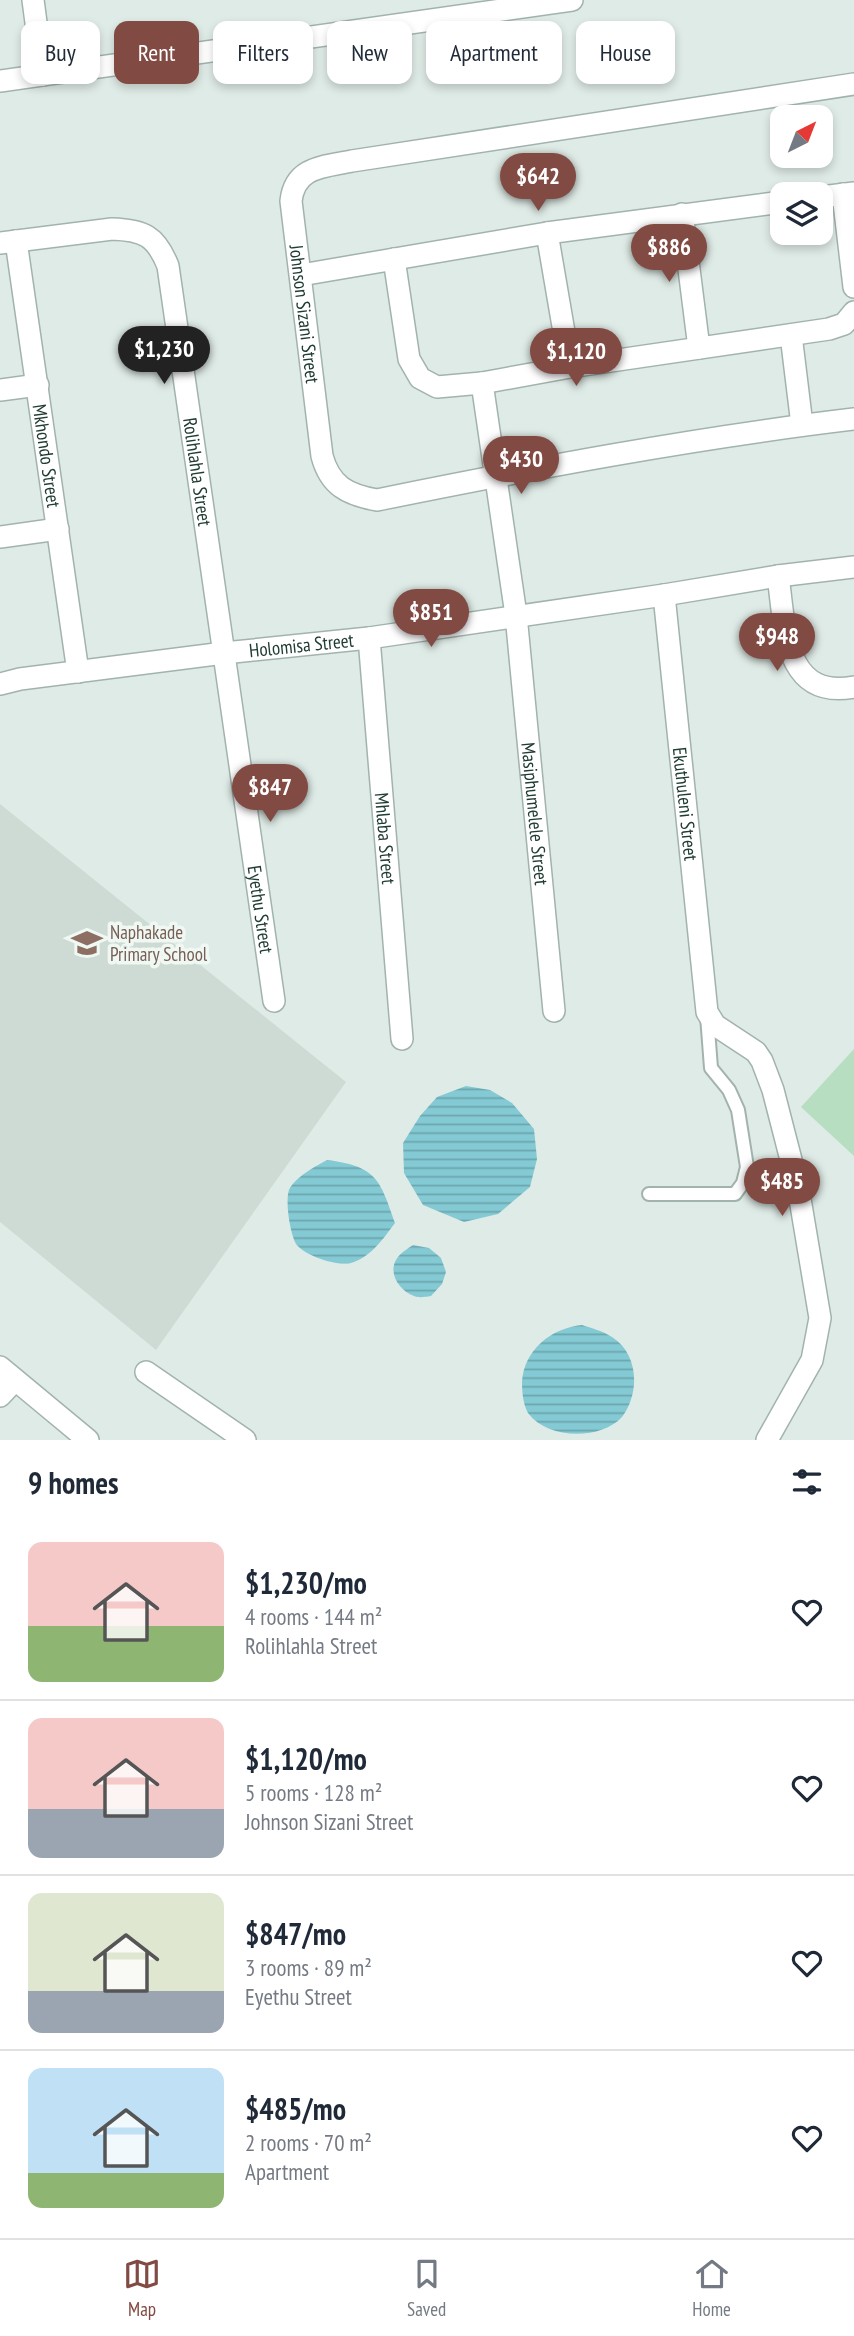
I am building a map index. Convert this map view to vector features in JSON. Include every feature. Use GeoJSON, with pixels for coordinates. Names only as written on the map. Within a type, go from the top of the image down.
{"type":"FeatureCollection","features":[{"type":"Feature","properties":{"kind":"street"},"geometry":{"type":"LineString","coordinates":[[33,0],[36,21]]}},
{"type":"Feature","properties":{"kind":"street"},"geometry":{"type":"LineString","coordinates":[[100,67],[572,0]]}},
{"type":"Feature","properties":{"kind":"street"},"geometry":{"type":"LineString","coordinates":[[0,81],[21,78]]}},
{"type":"Feature","properties":{"kind":"street","name":"Johnson Sizani Street"},"geometry":{"type":"LineString","coordinates":[[854,84],[352,161],[311,170],[295,184],[291,201],[322,456],[332,480],[347,492],[359,497],[377,500],[497,476],[802,425],[854,419]]}},
{"type":"Feature","properties":{"kind":"street"},"geometry":{"type":"LineString","coordinates":[[848,193],[854,287]]}},
{"type":"Feature","properties":{"kind":"street"},"geometry":{"type":"LineString","coordinates":[[301,275],[547,233],[770,203]]}},
{"type":"Feature","properties":{"kind":"street"},"geometry":{"type":"LineString","coordinates":[[682,214],[699,348]]}},
{"type":"Feature","properties":{"kind":"street","name":"Rolihlahla Street"},"geometry":{"type":"LineString","coordinates":[[8,242],[130,229],[149,237],[163,253],[168,266],[224,653]]}},
{"type":"Feature","properties":{"kind":"street"},"geometry":{"type":"LineString","coordinates":[[547,233],[570,367]]}},
{"type":"Feature","properties":{"kind":"street","name":"Mkhondo Street"},"geometry":{"type":"LineString","coordinates":[[8,242],[38,385],[78,672]]}},
{"type":"Feature","properties":{"kind":"street"},"geometry":{"type":"LineString","coordinates":[[394,259],[406,346],[415,372],[427,383],[437,387],[482,383],[570,367],[791,335],[844,324],[854,312]]}},
{"type":"Feature","properties":{"kind":"street"},"geometry":{"type":"LineString","coordinates":[[791,335],[802,425]]}},
{"type":"Feature","properties":{"kind":"street","name":"Masiphumelele Street"},"geometry":{"type":"LineString","coordinates":[[482,383],[516,615],[554,1012]]}},
{"type":"Feature","properties":{"kind":"street"},"geometry":{"type":"LineString","coordinates":[[0,390],[38,385]]}},
{"type":"Feature","properties":{"kind":"street"},"geometry":{"type":"LineString","coordinates":[[0,537],[58,529]]}},
{"type":"Feature","properties":{"kind":"street","name":"Holomisa Street"},"geometry":{"type":"LineString","coordinates":[[0,684],[224,653],[369,638],[778,576],[854,567]]}},
{"type":"Feature","properties":{"kind":"street"},"geometry":{"type":"LineString","coordinates":[[778,576],[787,642],[792,658],[802,674],[813,683],[828,688],[854,687]]}},
{"type":"Feature","properties":{"kind":"street","name":"Ekuthuleni Street"},"geometry":{"type":"LineString","coordinates":[[664,595],[707,1012]]}},
{"type":"Feature","properties":{"kind":"street","name":"Mhlaba Street"},"geometry":{"type":"LineString","coordinates":[[369,638],[402,1039]]}},
{"type":"Feature","properties":{"kind":"street","name":"Eyethu Street"},"geometry":{"type":"LineString","coordinates":[[224,653],[274,1000]]}},
{"type":"Feature","properties":{"kind":"street"},"geometry":{"type":"LineString","coordinates":[[707,1012],[715,1025],[756,1052],[773,1090],[798,1187],[820,1318],[812,1360],[767,1440]]}},
{"type":"Feature","properties":{"kind":"street"},"geometry":{"type":"LineString","coordinates":[[146,1372],[245,1440]]}},
{"type":"Feature","properties":{"kind":"street"},"geometry":{"type":"LineString","coordinates":[[0,1396],[8,1373],[88,1440]]}},
{"type":"Feature","properties":{"kind":"lane"},"geometry":{"type":"LineString","coordinates":[[649,1194],[734,1194],[743,1182],[747,1167],[738,1110],[729,1090],[711,1068],[707,1012]]}},
{"type":"Feature","properties":{"kind":"shaded area","name":"Naphakade Primary School"},"geometry":{"type":"Polygon","coordinates":[[[0,804],[346,1082],[156,1350],[0,1222],[0,804]]]}},
{"type":"Feature","properties":{"kind":"green space"},"geometry":{"type":"Polygon","coordinates":[[[854,1049],[854,1156],[801,1107],[854,1049]]]}},
{"type":"Feature","properties":{"kind":"water"},"geometry":{"type":"Polygon","coordinates":[[[466,1086],[490,1090],[512,1103],[534,1129],[537,1159],[530,1187],[498,1214],[464,1222],[423,1205],[404,1173],[403,1143],[420,1116],[437,1097],[466,1086]]]}},
{"type":"Feature","properties":{"kind":"water"},"geometry":{"type":"Polygon","coordinates":[[[327,1160],[356,1166],[374,1177],[385,1195],[395,1223],[371,1252],[351,1263],[329,1261],[306,1252],[296,1244],[290,1225],[289,1190],[301,1176],[327,1160]]]}},
{"type":"Feature","properties":{"kind":"water"},"geometry":{"type":"Polygon","coordinates":[[[413,1245],[429,1248],[441,1258],[446,1272],[442,1284],[431,1296],[418,1297],[409,1294],[394,1276],[396,1260],[413,1245]]]}},
{"type":"Feature","properties":{"kind":"water"},"geometry":{"type":"Polygon","coordinates":[[[582,1325],[601,1331],[621,1344],[632,1363],[634,1386],[628,1407],[613,1425],[575,1434],[548,1428],[537,1422],[525,1406],[522,1382],[528,1360],[541,1343],[560,1331],[582,1325]]]}},
{"type":"Feature","properties":{"kind":"place","name":"Naphakade Primary School"},"geometry":{"type":"Point","coordinates":[87,943]}}]}
